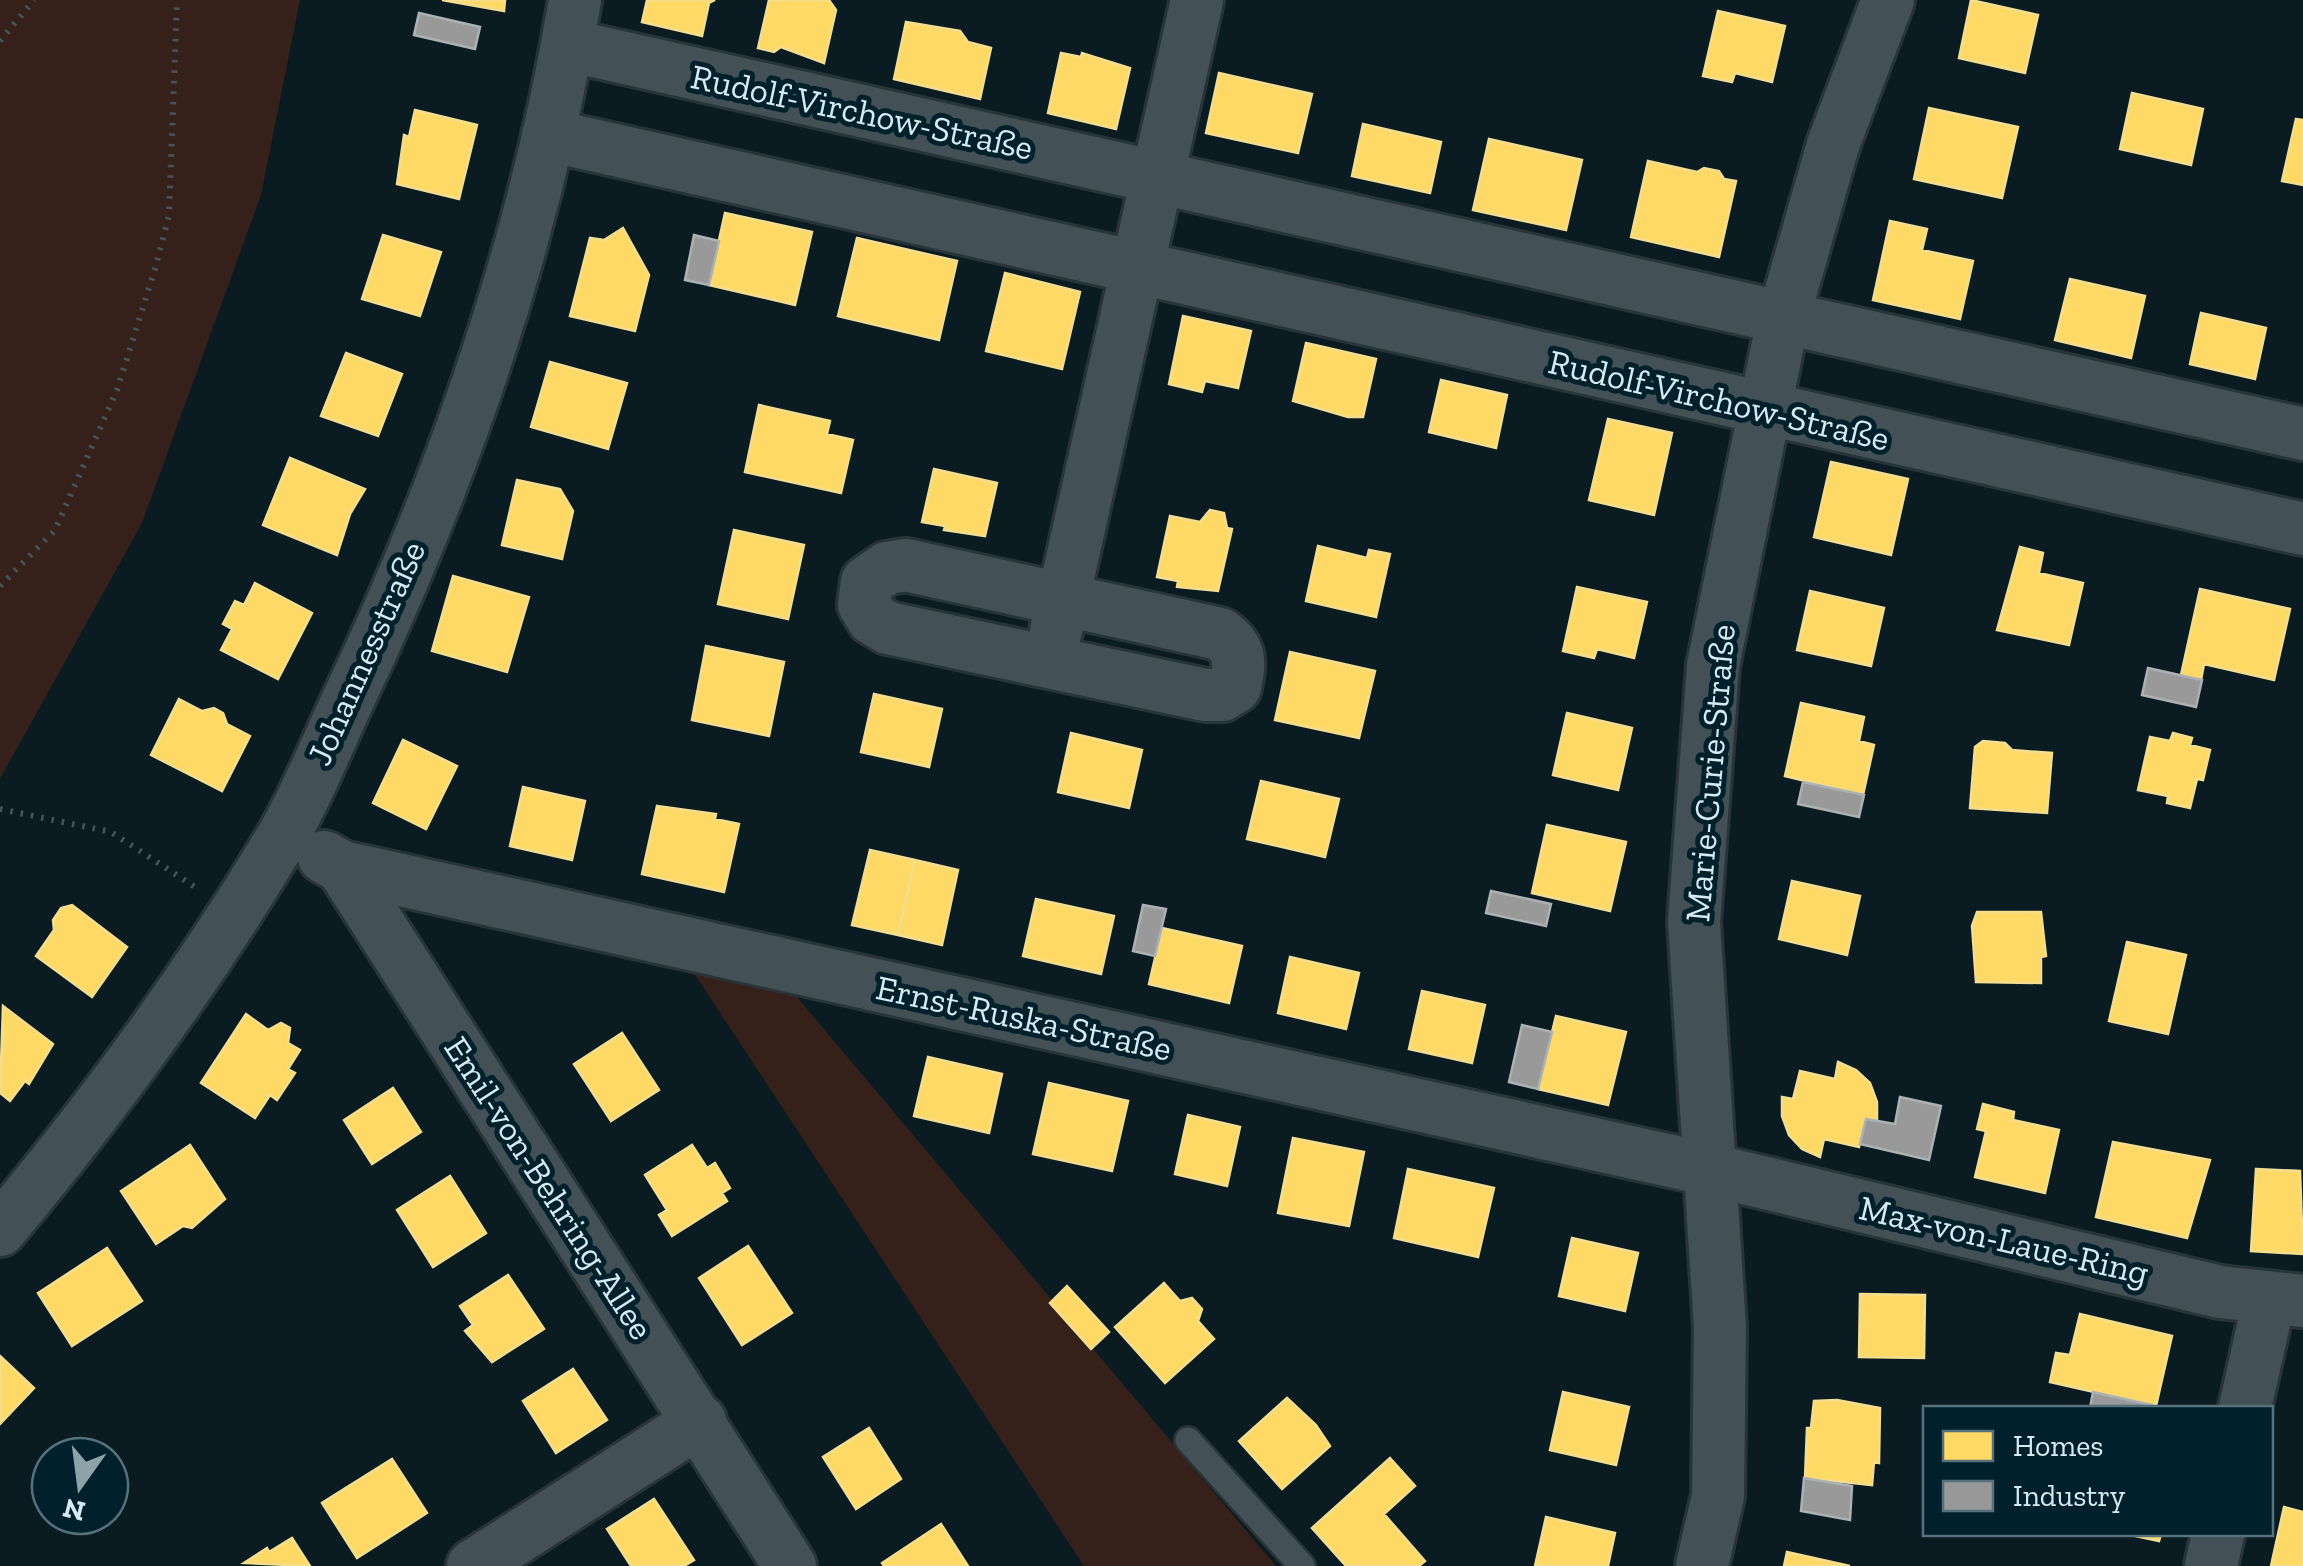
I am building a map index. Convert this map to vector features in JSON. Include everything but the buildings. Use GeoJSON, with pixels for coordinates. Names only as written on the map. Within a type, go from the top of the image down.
{"type":"FeatureCollection","features":[{"type":"Feature","properties":{"kind":"street"},"geometry":{"type":"LineString","coordinates":[[1051,662],[1197,0]]}},
{"type":"Feature","properties":{"kind":"street","name":"Marie-Curie-Straße"},"geometry":{"type":"LineString","coordinates":[[1702,1566],[1718,1496],[1720,1328],[1694,922],[1713,666],[1784,319],[1833,145],[1888,0]]}},
{"type":"Feature","properties":{"kind":"street","name":"Rudolf-Virchow-Straße"},"geometry":{"type":"LineString","coordinates":[[571,22],[1158,176],[2303,434]]}},
{"type":"Feature","properties":{"kind":"street","name":"Johannesstraße"},"geometry":{"type":"LineString","coordinates":[[0,1230],[115,1085],[283,835],[386,622],[473,395],[548,135],[571,22]]}},
{"type":"Feature","properties":{"kind":"street","name":"Rudolf-Virchow-Straße"},"geometry":{"type":"LineString","coordinates":[[548,135],[1763,411],[2303,529]]}},
{"type":"Feature","properties":{"kind":"street"},"geometry":{"type":"LineString","coordinates":[[906,566],[1062,599],[1220,634],[1233,643],[1241,662],[1236,686],[1222,695],[888,628],[873,618],[864,604],[867,582],[887,568],[906,566]]}},
{"type":"Feature","properties":{"kind":"street","name":"Emil-von-Behring-Allee"},"geometry":{"type":"LineString","coordinates":[[283,835],[342,867],[790,1566]]}},
{"type":"Feature","properties":{"kind":"street","name":"Ernst-Ruska-Straße"},"geometry":{"type":"LineString","coordinates":[[342,867],[1707,1169]]}},
{"type":"Feature","properties":{"kind":"street","name":"Max-von-Laue-Ring"},"geometry":{"type":"LineString","coordinates":[[1707,1169],[2286,1301]]}},
{"type":"Feature","properties":{"kind":"street"},"geometry":{"type":"LineString","coordinates":[[2246,1406],[2286,1301]]}},
{"type":"Feature","properties":{"kind":"street"},"geometry":{"type":"LineString","coordinates":[[473,1566],[700,1421]]}},
{"type":"Feature","properties":{"kind":"street"},"geometry":{"type":"LineString","coordinates":[[2211,1566],[2218,1536]]}},
{"type":"Feature","properties":{"kind":"lane"},"geometry":{"type":"LineString","coordinates":[[1188,1440],[1302,1566]]}},
{"type":"Feature","properties":{"kind":"path"},"geometry":{"type":"LineString","coordinates":[[0,41],[34,0]]}},
{"type":"Feature","properties":{"kind":"path"},"geometry":{"type":"LineString","coordinates":[[0,586],[55,530],[117,390],[155,269],[169,215],[177,0]]}},
{"type":"Feature","properties":{"kind":"path"},"geometry":{"type":"LineString","coordinates":[[0,809],[111,832],[184,878],[231,916]]}},
{"type":"Feature","properties":{"kind":"shaded area"},"geometry":{"type":"Polygon","coordinates":[[[0,0],[300,0],[261,195],[142,523],[0,779],[0,0]]]}},
{"type":"Feature","properties":{"kind":"shaded area"},"geometry":{"type":"Polygon","coordinates":[[[690,967],[791,990],[1276,1566],[1084,1566],[690,967]]]}}]}
